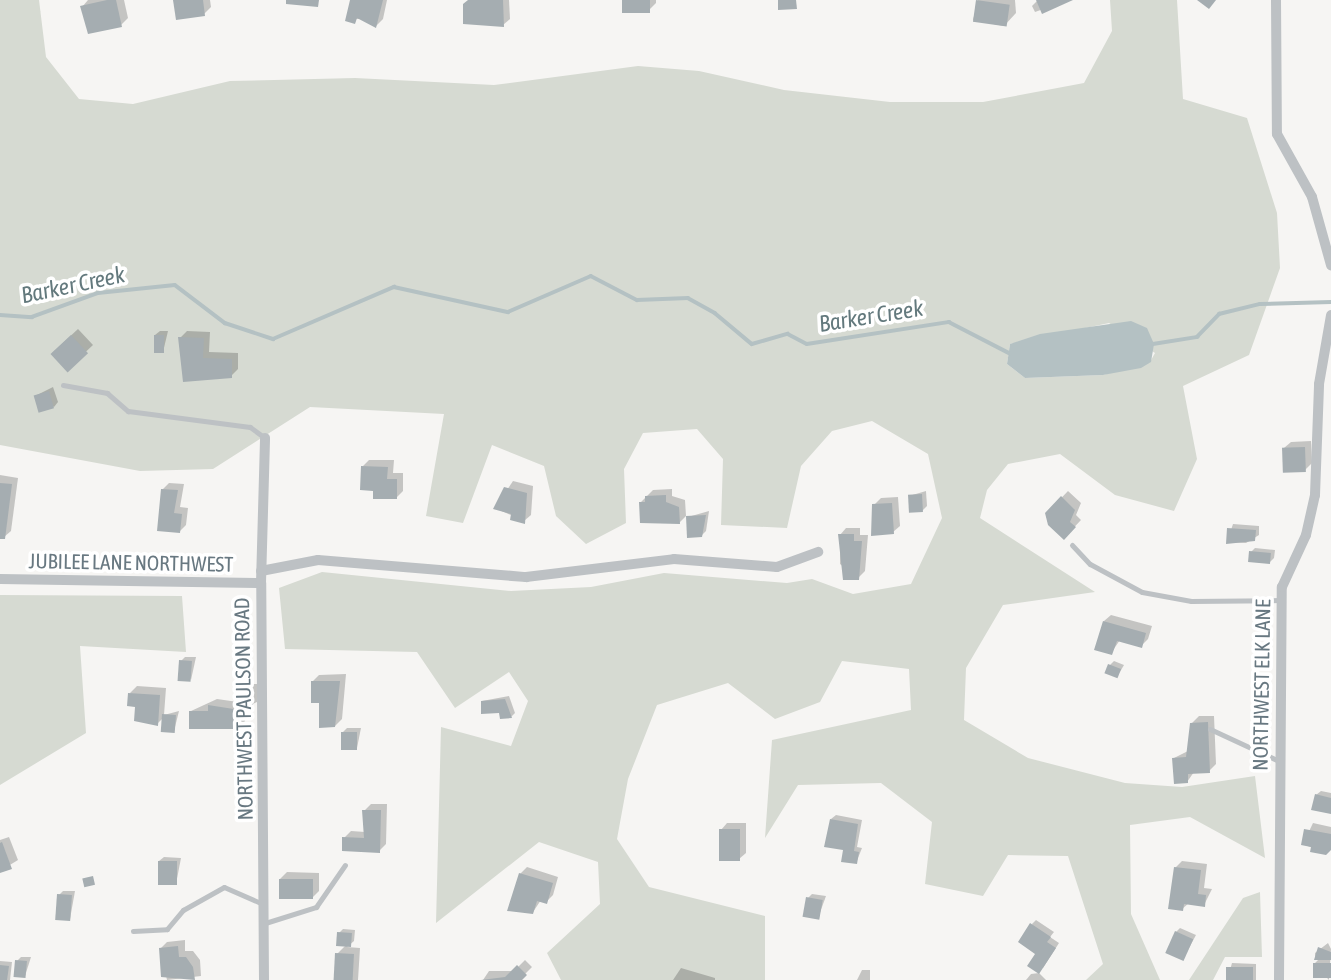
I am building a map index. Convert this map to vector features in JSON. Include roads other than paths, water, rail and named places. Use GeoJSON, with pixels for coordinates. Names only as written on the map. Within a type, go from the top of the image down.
{"type":"FeatureCollection","features":[{"type":"Feature","properties":{"kind":"street"},"geometry":{"type":"LineString","coordinates":[[1276,0],[1278,134],[1312,197],[1331,265]]}},
{"type":"Feature","properties":{"kind":"street","name":"NORTHWEST ELK LANE"},"geometry":{"type":"LineString","coordinates":[[1279,980],[1282,587],[1306,536],[1315,495],[1319,384],[1331,315]]}},
{"type":"Feature","properties":{"kind":"street","name":"NORTHWEST PAULSON ROAD"},"geometry":{"type":"LineString","coordinates":[[264,980],[261,577],[265,438]]}},
{"type":"Feature","properties":{"kind":"street","name":"JUBILEE LANE NORTHWEST"},"geometry":{"type":"LineString","coordinates":[[0,579],[261,577],[322,560],[526,577],[660,560],[777,567],[818,552]]}},
{"type":"Feature","properties":{"kind":"lane"},"geometry":{"type":"LineString","coordinates":[[63,384],[107,393],[128,411],[250,427],[265,438]]}},
{"type":"Feature","properties":{"kind":"lane"},"geometry":{"type":"LineString","coordinates":[[1072,545],[1090,564],[1142,592],[1191,601],[1281,600]]}},
{"type":"Feature","properties":{"kind":"lane"},"geometry":{"type":"LineString","coordinates":[[1210,729],[1279,761]]}},
{"type":"Feature","properties":{"kind":"lane"},"geometry":{"type":"LineString","coordinates":[[262,924],[316,907],[345,865]]}},
{"type":"Feature","properties":{"kind":"lane"},"geometry":{"type":"LineString","coordinates":[[133,931],[167,929],[183,909],[224,887],[263,904]]}},
{"type":"Feature","properties":{"kind":"waterway","name":"Barker Creek"},"geometry":{"type":"LineString","coordinates":[[0,315],[32,317],[98,293],[175,285],[225,323],[273,339],[394,287],[508,312],[591,276],[637,300],[688,298],[715,313],[752,344],[788,334],[807,344],[949,322],[1009,353]]}},
{"type":"Feature","properties":{"kind":"waterway","name":"Barker Creek"},"geometry":{"type":"LineString","coordinates":[[1153,344],[1197,337],[1219,314],[1260,304],[1331,302]]}}]}
